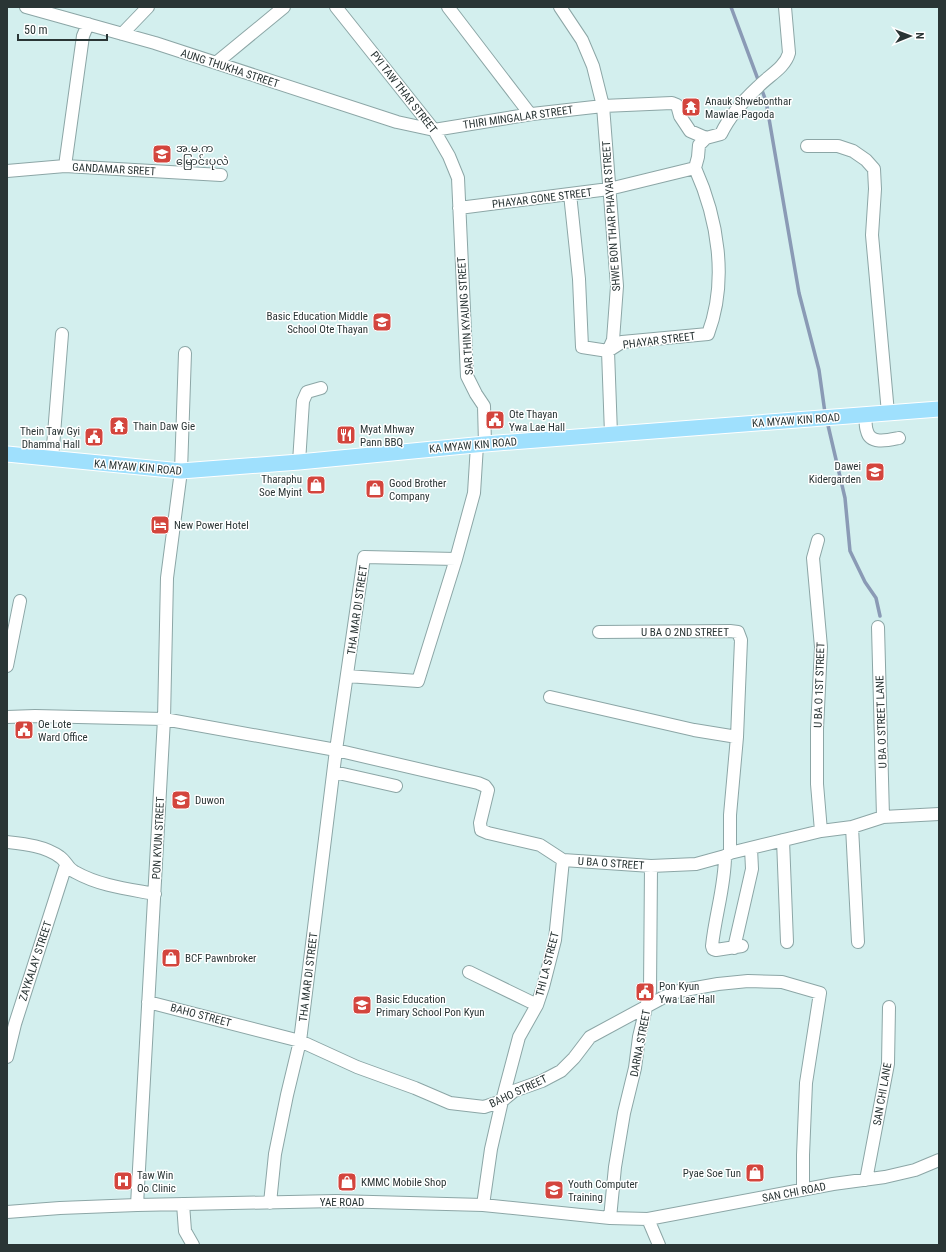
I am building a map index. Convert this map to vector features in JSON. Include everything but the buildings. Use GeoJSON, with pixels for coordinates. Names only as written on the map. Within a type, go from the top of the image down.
{"type":"FeatureCollection","features":[{"type":"Feature","properties":{"kind":"main road","name":"KA MYAW KIN ROAD"},"geometry":{"type":"LineString","coordinates":[[7,454],[181,471],[299,462],[481,444],[939,409]]}},
{"type":"Feature","properties":{"kind":"street","name":"AUNG THUKHA STREET"},"geometry":{"type":"LineString","coordinates":[[26,7],[122,34],[216,63],[397,122],[434,130]]}},
{"type":"Feature","properties":{"kind":"street"},"geometry":{"type":"LineString","coordinates":[[122,34],[148,7]]}},
{"type":"Feature","properties":{"kind":"street"},"geometry":{"type":"LineString","coordinates":[[216,63],[284,7]]}},
{"type":"Feature","properties":{"kind":"street","name":"PYI TAW THAR STREET"},"geometry":{"type":"LineString","coordinates":[[336,7],[434,130],[449,156],[458,178],[459,208]]}},
{"type":"Feature","properties":{"kind":"street"},"geometry":{"type":"LineString","coordinates":[[448,7],[530,114]]}},
{"type":"Feature","properties":{"kind":"street","name":"SHWE BON THAR PHAYAR STREET"},"geometry":{"type":"LineString","coordinates":[[560,7],[582,40],[593,66],[603,106],[617,286],[613,340],[608,351],[611,434]]}},
{"type":"Feature","properties":{"kind":"street"},"geometry":{"type":"LineString","coordinates":[[695,168],[699,145],[706,138],[721,134],[726,123],[758,86],[787,60],[789,53],[785,7]]}},
{"type":"Feature","properties":{"kind":"street"},"geometry":{"type":"LineString","coordinates":[[66,166],[83,36],[88,24]]}},
{"type":"Feature","properties":{"kind":"street","name":"THIRI MINGALAR STREET"},"geometry":{"type":"LineString","coordinates":[[434,130],[530,114],[603,106],[672,103],[677,105],[680,116],[690,131],[706,138]]}},
{"type":"Feature","properties":{"kind":"street"},"geometry":{"type":"LineString","coordinates":[[807,146],[838,146],[853,151],[866,160],[874,170],[875,189],[872,235],[888,413]]}},
{"type":"Feature","properties":{"kind":"street","name":"GANDAMAR SREET"},"geometry":{"type":"LineString","coordinates":[[7,171],[66,166],[221,175]]}},
{"type":"Feature","properties":{"kind":"street","name":"PHAYAR GONE STREET"},"geometry":{"type":"LineString","coordinates":[[459,208],[609,189],[695,168]]}},
{"type":"Feature","properties":{"kind":"street","name":"PHAYAR STREET"},"geometry":{"type":"LineString","coordinates":[[608,351],[622,342],[708,334],[712,323],[719,276],[713,219],[703,186],[695,168]]}},
{"type":"Feature","properties":{"kind":"street"},"geometry":{"type":"LineString","coordinates":[[570,194],[579,279],[582,347],[608,351]]}},
{"type":"Feature","properties":{"kind":"street","name":"SAR THIN KYAUNG STREET"},"geometry":{"type":"LineString","coordinates":[[459,208],[467,376],[484,406],[481,444]]}},
{"type":"Feature","properties":{"kind":"street"},"geometry":{"type":"LineString","coordinates":[[52,459],[62,334]]}},
{"type":"Feature","properties":{"kind":"street","name":"PON KYUN STREET"},"geometry":{"type":"LineString","coordinates":[[137,1205],[164,719],[167,578],[181,471],[185,353]]}},
{"type":"Feature","properties":{"kind":"street"},"geometry":{"type":"LineString","coordinates":[[299,462],[303,401],[307,392],[321,388]]}},
{"type":"Feature","properties":{"kind":"street"},"geometry":{"type":"LineString","coordinates":[[865,415],[867,433],[872,439],[881,441],[899,438]]}},
{"type":"Feature","properties":{"kind":"street"},"geometry":{"type":"LineString","coordinates":[[347,676],[418,681],[456,559],[474,493],[481,444]]}},
{"type":"Feature","properties":{"kind":"street","name":"U BA O 1ST STREET"},"geometry":{"type":"LineString","coordinates":[[818,540],[813,558],[821,647],[817,784],[821,832]]}},
{"type":"Feature","properties":{"kind":"street","name":"THA MAR DI STREET"},"geometry":{"type":"LineString","coordinates":[[270,1202],[275,1154],[300,1041],[336,750],[364,557],[456,559]]}},
{"type":"Feature","properties":{"kind":"street"},"geometry":{"type":"LineString","coordinates":[[7,666],[20,600]]}},
{"type":"Feature","properties":{"kind":"street","name":"U BA O STREET LANE"},"geometry":{"type":"LineString","coordinates":[[878,627],[883,818]]}},
{"type":"Feature","properties":{"kind":"street","name":"U BA O 2ND STREET"},"geometry":{"type":"LineString","coordinates":[[599,632],[738,632],[741,640],[737,737],[728,854],[717,910],[712,946],[713,949],[716,950],[738,947],[752,869],[751,848]]}},
{"type":"Feature","properties":{"kind":"street"},"geometry":{"type":"LineString","coordinates":[[550,697],[694,730],[737,737]]}},
{"type":"Feature","properties":{"kind":"street"},"geometry":{"type":"LineString","coordinates":[[7,717],[35,716],[164,719],[336,750]]}},
{"type":"Feature","properties":{"kind":"street","name":"U BA O STREET"},"geometry":{"type":"LineString","coordinates":[[336,750],[485,786],[488,790],[480,823],[481,830],[540,845],[564,860],[651,866],[696,864],[783,840],[852,827],[883,818],[939,814]]}},
{"type":"Feature","properties":{"kind":"street"},"geometry":{"type":"LineString","coordinates":[[334,772],[396,786]]}},
{"type":"Feature","properties":{"kind":"street"},"geometry":{"type":"LineString","coordinates":[[852,827],[858,942]]}},
{"type":"Feature","properties":{"kind":"street"},"geometry":{"type":"LineString","coordinates":[[783,840],[787,942]]}},
{"type":"Feature","properties":{"kind":"street"},"geometry":{"type":"LineString","coordinates":[[7,842],[32,845],[61,857],[66,865],[74,872],[104,885],[155,894]]}},
{"type":"Feature","properties":{"kind":"street","name":"THI LA STREET"},"geometry":{"type":"LineString","coordinates":[[484,1205],[491,1149],[519,1037],[537,1005],[555,940],[564,860]]}},
{"type":"Feature","properties":{"kind":"street","name":"ZAYKALAY STREET"},"geometry":{"type":"LineString","coordinates":[[7,1057],[10,1035],[66,865]]}},
{"type":"Feature","properties":{"kind":"street","name":"DARNA STREET"},"geometry":{"type":"LineString","coordinates":[[610,1218],[615,1167],[624,1113],[635,1068],[639,1037],[650,991],[651,866]]}},
{"type":"Feature","properties":{"kind":"street"},"geometry":{"type":"LineString","coordinates":[[469,972],[537,1005]]}},
{"type":"Feature","properties":{"kind":"street","name":"BAHO STREET"},"geometry":{"type":"LineString","coordinates":[[148,1002],[300,1041],[357,1067],[415,1088],[450,1103],[484,1107],[502,1101],[514,1091],[542,1081],[561,1071],[574,1058],[590,1037],[664,997],[679,991],[718,984],[748,981],[782,982],[820,993],[806,1083],[803,1190]]}},
{"type":"Feature","properties":{"kind":"street","name":"SAN CHI LANE"},"geometry":{"type":"LineString","coordinates":[[866,1180],[888,1064],[889,1007]]}},
{"type":"Feature","properties":{"kind":"street","name":"SAN CHI ROAD"},"geometry":{"type":"LineString","coordinates":[[648,1219],[803,1190],[866,1180],[915,1170],[939,1160]]}},
{"type":"Feature","properties":{"kind":"street","name":"YAE ROAD"},"geometry":{"type":"LineString","coordinates":[[7,1212],[137,1205],[336,1201],[484,1205],[610,1218],[648,1219]]}},
{"type":"Feature","properties":{"kind":"street"},"geometry":{"type":"LineString","coordinates":[[183,1204],[185,1231],[193,1245]]}},
{"type":"Feature","properties":{"kind":"street"},"geometry":{"type":"LineString","coordinates":[[648,1219],[659,1245]]}},
{"type":"Feature","properties":{"kind":"waterway"},"geometry":{"type":"LineString","coordinates":[[731,7],[766,101],[799,293],[819,370],[825,413]]}},
{"type":"Feature","properties":{"kind":"waterway"},"geometry":{"type":"LineString","coordinates":[[827,421],[845,498],[850,551],[865,582],[876,598],[880,616]]}},
{"type":"Feature","properties":{"kind":"place","name":"Anauk Shwebonthar Mawlae Pagoda"},"geometry":{"type":"Point","coordinates":[691,107]}},
{"type":"Feature","properties":{"kind":"place","name":"အ.မ.က မြောင်းပုလဲ"},"geometry":{"type":"Point","coordinates":[162,154]}},
{"type":"Feature","properties":{"kind":"place","name":"Basic Education Middle School Ote Thayan"},"geometry":{"type":"Point","coordinates":[382,322]}},
{"type":"Feature","properties":{"kind":"place","name":"Ote Thayan Ywa Lae Hall"},"geometry":{"type":"Point","coordinates":[495,420]}},
{"type":"Feature","properties":{"kind":"place","name":"Thain Daw Gie"},"geometry":{"type":"Point","coordinates":[119,426]}},
{"type":"Feature","properties":{"kind":"place","name":"Myat Mhway Pann BBQ"},"geometry":{"type":"Point","coordinates":[346,435]}},
{"type":"Feature","properties":{"kind":"place","name":"Thein Taw Gyi Dhamma Hall"},"geometry":{"type":"Point","coordinates":[94,437]}},
{"type":"Feature","properties":{"kind":"place","name":"Dawei Kidergarden"},"geometry":{"type":"Point","coordinates":[875,472]}},
{"type":"Feature","properties":{"kind":"place","name":"Tharaphu Soe Myint"},"geometry":{"type":"Point","coordinates":[316,485]}},
{"type":"Feature","properties":{"kind":"place","name":"Good Brother Company"},"geometry":{"type":"Point","coordinates":[375,489]}},
{"type":"Feature","properties":{"kind":"place","name":"New Power Hotel"},"geometry":{"type":"Point","coordinates":[160,525]}},
{"type":"Feature","properties":{"kind":"place","name":"Oe Lote Ward Office"},"geometry":{"type":"Point","coordinates":[24,730]}},
{"type":"Feature","properties":{"kind":"place","name":"Duwon"},"geometry":{"type":"Point","coordinates":[181,800]}},
{"type":"Feature","properties":{"kind":"place","name":"BCF Pawnbroker"},"geometry":{"type":"Point","coordinates":[171,958]}},
{"type":"Feature","properties":{"kind":"place","name":"Pon Kyun Ywa Lae Hall"},"geometry":{"type":"Point","coordinates":[645,992]}},
{"type":"Feature","properties":{"kind":"place","name":"Basic Education Primary School Pon Kyun"},"geometry":{"type":"Point","coordinates":[362,1005]}},
{"type":"Feature","properties":{"kind":"place","name":"Pyae Soe Tun"},"geometry":{"type":"Point","coordinates":[755,1173]}},
{"type":"Feature","properties":{"kind":"place","name":"Taw Win Oo Clinic"},"geometry":{"type":"Point","coordinates":[123,1181]}},
{"type":"Feature","properties":{"kind":"place","name":"KMMC Mobile Shop"},"geometry":{"type":"Point","coordinates":[347,1182]}},
{"type":"Feature","properties":{"kind":"place","name":"Youth Computer Training"},"geometry":{"type":"Point","coordinates":[554,1190]}}]}
